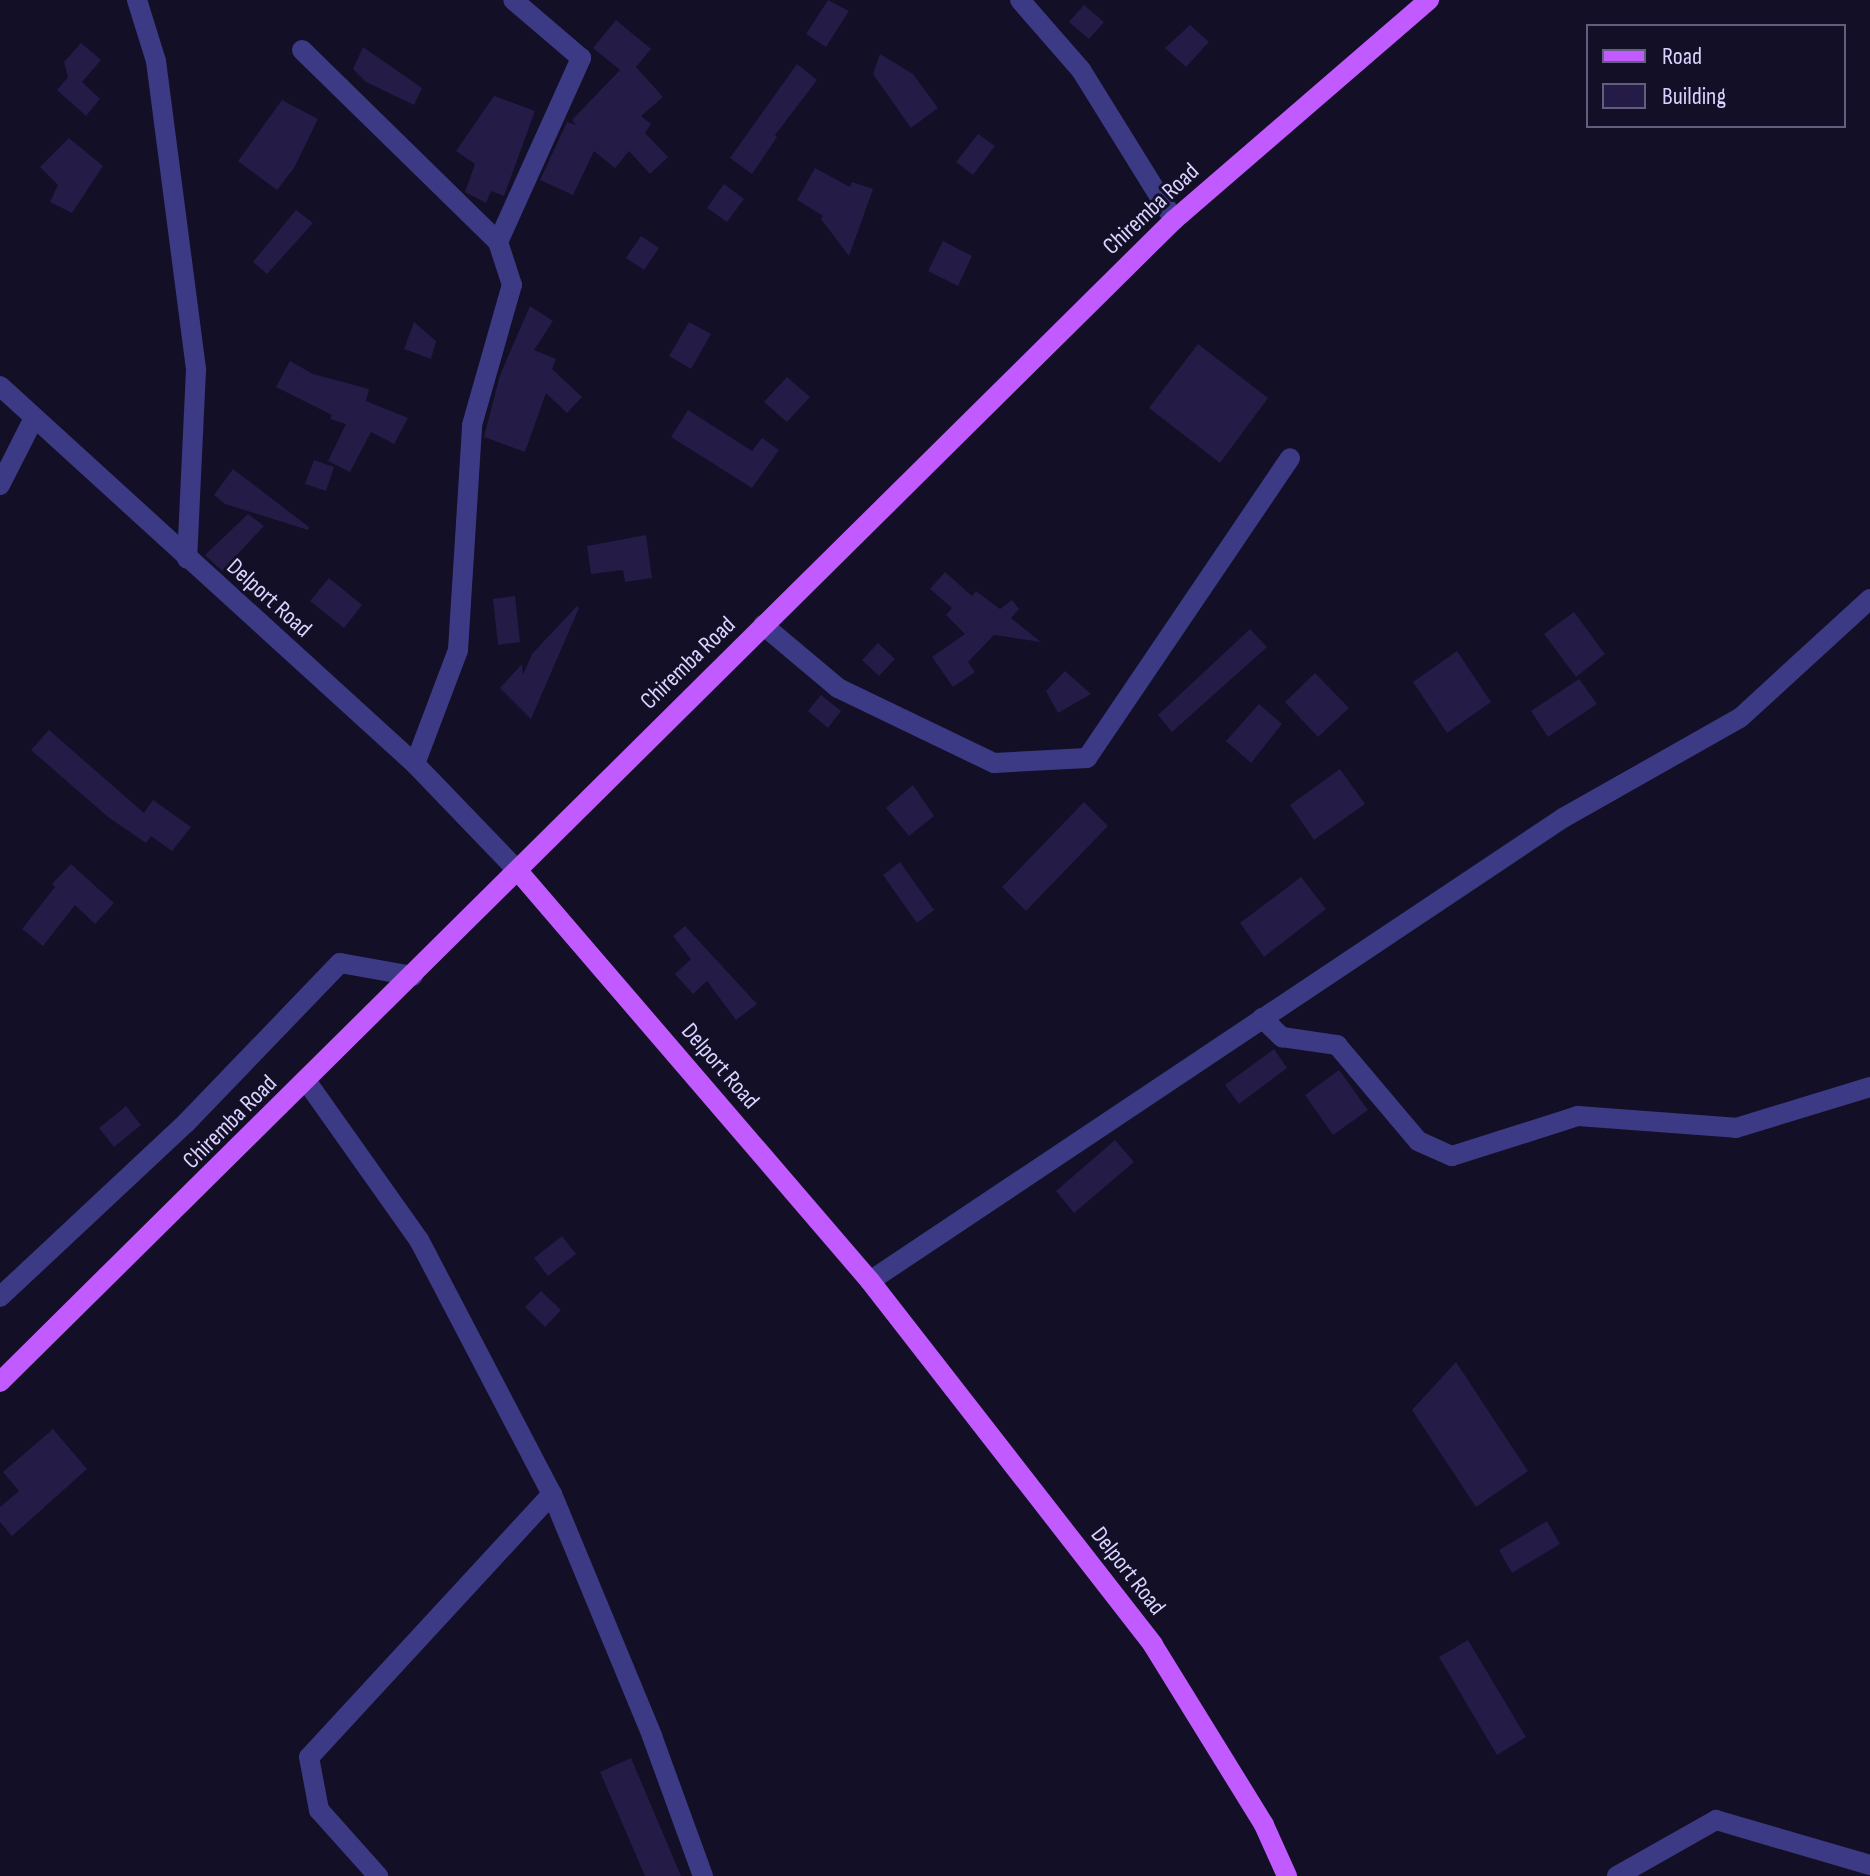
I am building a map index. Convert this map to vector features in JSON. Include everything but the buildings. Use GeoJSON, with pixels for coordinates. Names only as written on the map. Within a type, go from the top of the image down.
{"type":"FeatureCollection","features":[{"type":"Feature","properties":{"kind":"main road","name":"Chiremba Road"},"geometry":{"type":"LineString","coordinates":[[0,1382],[307,1082],[763,625],[1174,220],[1429,0]]}},
{"type":"Feature","properties":{"kind":"main road","name":"Delport Road"},"geometry":{"type":"LineString","coordinates":[[518,871],[870,1281],[1153,1645],[1264,1825],[1287,1876]]}},
{"type":"Feature","properties":{"kind":"street"},"geometry":{"type":"LineString","coordinates":[[137,0],[156,61],[196,370],[187,559]]}},
{"type":"Feature","properties":{"kind":"street"},"geometry":{"type":"LineString","coordinates":[[498,242],[581,58],[513,0]]}},
{"type":"Feature","properties":{"kind":"street"},"geometry":{"type":"LineString","coordinates":[[1020,0],[1081,70],[1174,220]]}},
{"type":"Feature","properties":{"kind":"street"},"geometry":{"type":"LineString","coordinates":[[302,50],[498,242],[512,285],[472,425],[458,650],[415,764]]}},
{"type":"Feature","properties":{"kind":"street","name":"Delport Road"},"geometry":{"type":"LineString","coordinates":[[0,386],[415,764],[518,871]]}},
{"type":"Feature","properties":{"kind":"street"},"geometry":{"type":"LineString","coordinates":[[0,485],[34,418]]}},
{"type":"Feature","properties":{"kind":"street"},"geometry":{"type":"LineString","coordinates":[[763,625],[838,688],[994,763],[1087,758],[1290,458]]}},
{"type":"Feature","properties":{"kind":"street"},"geometry":{"type":"LineString","coordinates":[[870,1281],[1563,818],[1740,718],[1870,599]]}},
{"type":"Feature","properties":{"kind":"street"},"geometry":{"type":"LineString","coordinates":[[0,1297],[186,1123],[340,963],[413,976]]}},
{"type":"Feature","properties":{"kind":"street"},"geometry":{"type":"LineString","coordinates":[[1262,1018],[1282,1037],[1337,1045],[1418,1141],[1452,1156],[1503,1137],[1578,1116],[1736,1128],[1870,1087]]}},
{"type":"Feature","properties":{"kind":"street"},"geometry":{"type":"LineString","coordinates":[[307,1082],[419,1240],[552,1494],[652,1736],[703,1876]]}},
{"type":"Feature","properties":{"kind":"street"},"geometry":{"type":"LineString","coordinates":[[378,1876],[319,1810],[309,1757],[552,1494]]}},
{"type":"Feature","properties":{"kind":"street"},"geometry":{"type":"LineString","coordinates":[[1617,1876],[1716,1820],[1870,1865]]}}]}
